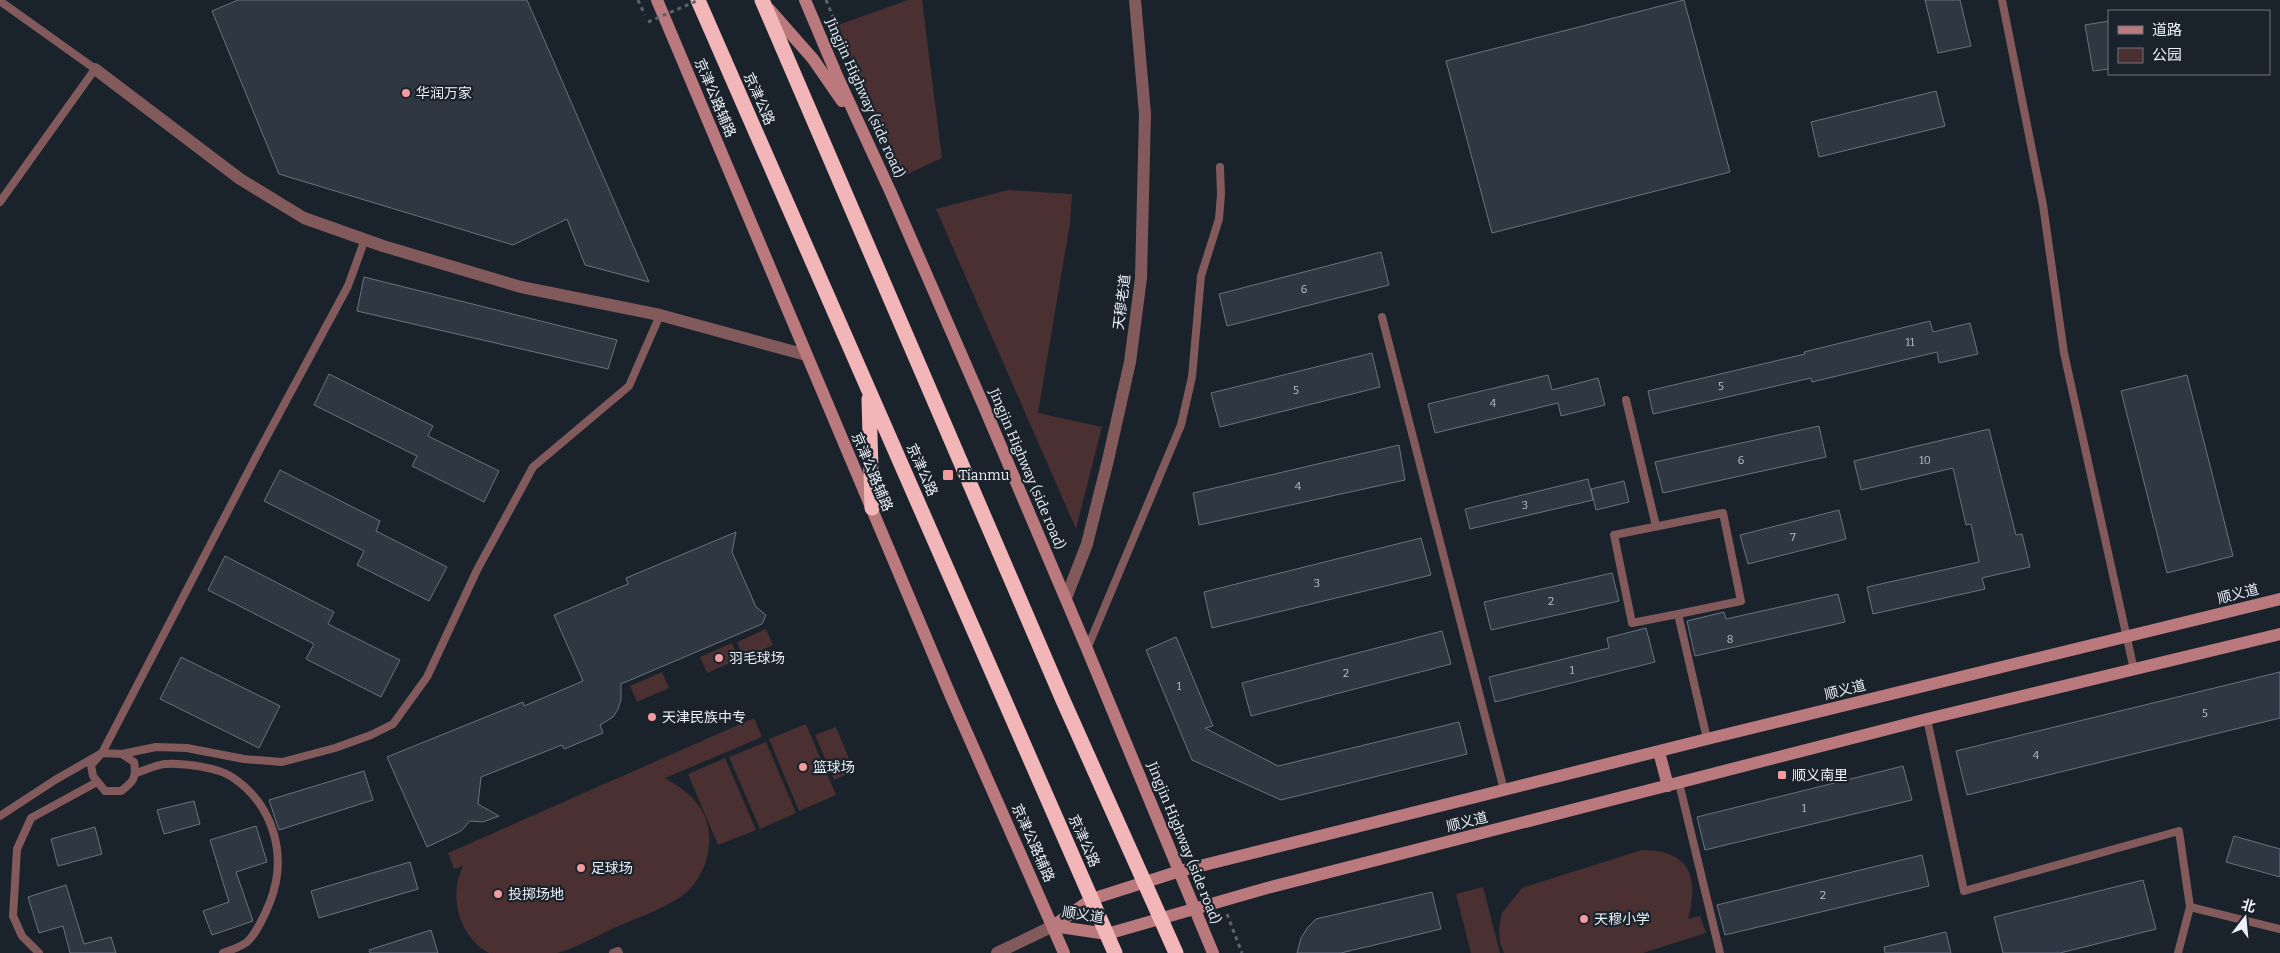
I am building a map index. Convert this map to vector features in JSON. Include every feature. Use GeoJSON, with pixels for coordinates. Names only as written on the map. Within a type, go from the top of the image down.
{"type":"FeatureCollection","features":[{"type":"Feature","properties":{"kind":"highway","name":"京津公路"},"geometry":{"type":"LineString","coordinates":[[698,0],[1115,953]]}},
{"type":"Feature","properties":{"kind":"highway"},"geometry":{"type":"LineString","coordinates":[[762,1],[1062,698],[1162,918],[1176,953]]}},
{"type":"Feature","properties":{"kind":"highway"},"geometry":{"type":"LineString","coordinates":[[869,390],[872,508]]}},
{"type":"Feature","properties":{"kind":"street","name":"京津公路辅路"},"geometry":{"type":"LineString","coordinates":[[657,0],[952,699],[1064,953]]}},
{"type":"Feature","properties":{"kind":"street","name":"Jingjin Highway (side road)"},"geometry":{"type":"LineString","coordinates":[[805,0],[838,78],[869,143],[1088,649],[1213,953]]}},
{"type":"Feature","properties":{"kind":"street","name":"天穆老道"},"geometry":{"type":"LineString","coordinates":[[1066,598],[1086,544],[1108,460],[1130,362],[1141,278],[1145,114],[1135,0]]}},
{"type":"Feature","properties":{"kind":"street"},"geometry":{"type":"LineString","coordinates":[[762,1],[813,60],[869,143]]}},
{"type":"Feature","properties":{"kind":"street"},"geometry":{"type":"LineString","coordinates":[[98,71],[240,179],[304,218],[365,239],[521,287],[660,315],[806,355]]}},
{"type":"Feature","properties":{"kind":"street","name":"顺义道"},"geometry":{"type":"LineString","coordinates":[[1053,926],[1092,899],[1180,871],[1707,739],[2280,599]]}},
{"type":"Feature","properties":{"kind":"street","name":"顺义道"},"geometry":{"type":"LineString","coordinates":[[1053,926],[1107,934],[1267,888],[1927,720],[2280,634]]}},
{"type":"Feature","properties":{"kind":"street"},"geometry":{"type":"LineString","coordinates":[[1660,752],[1674,784]]}},
{"type":"Feature","properties":{"kind":"street"},"geometry":{"type":"LineString","coordinates":[[997,953],[1053,926]]}},
{"type":"Feature","properties":{"kind":"lane"},"geometry":{"type":"LineString","coordinates":[[2002,0],[2043,205],[2064,353],[2134,670]]}},
{"type":"Feature","properties":{"kind":"lane"},"geometry":{"type":"LineString","coordinates":[[0,1],[98,71],[0,202]]}},
{"type":"Feature","properties":{"kind":"lane"},"geometry":{"type":"LineString","coordinates":[[1088,649],[1181,425],[1192,377],[1201,276],[1218,219],[1221,194],[1220,167]]}},
{"type":"Feature","properties":{"kind":"lane"},"geometry":{"type":"LineString","coordinates":[[122,754],[134,762],[136,773],[134,781],[121,792],[105,790],[92,776],[91,765],[102,753],[259,451],[348,286],[365,239]]}},
{"type":"Feature","properties":{"kind":"lane"},"geometry":{"type":"LineString","coordinates":[[0,816],[55,780],[102,753],[122,754],[156,747],[186,748],[244,759],[282,762],[335,748],[371,735],[393,724],[428,677],[476,570],[533,467],[629,386],[660,315]]}},
{"type":"Feature","properties":{"kind":"lane"},"geometry":{"type":"LineString","coordinates":[[1382,317],[1504,790]]}},
{"type":"Feature","properties":{"kind":"lane"},"geometry":{"type":"LineString","coordinates":[[1626,400],[1656,526]]}},
{"type":"Feature","properties":{"kind":"lane"},"geometry":{"type":"LineString","coordinates":[[1723,513],[1741,601],[1678,614],[1632,623],[1614,535],[1723,513]]}},
{"type":"Feature","properties":{"kind":"lane"},"geometry":{"type":"LineString","coordinates":[[1678,614],[1707,739]]}},
{"type":"Feature","properties":{"kind":"lane"},"geometry":{"type":"LineString","coordinates":[[1927,720],[1964,891],[2179,831],[2190,908],[2178,953]]}},
{"type":"Feature","properties":{"kind":"lane"},"geometry":{"type":"LineString","coordinates":[[136,773],[164,764],[199,766],[231,776],[256,797],[274,831],[279,859],[276,886],[265,913],[247,942],[223,953]]}},
{"type":"Feature","properties":{"kind":"lane"},"geometry":{"type":"LineString","coordinates":[[39,953],[22,936],[13,916],[17,849],[31,818],[97,782]]}},
{"type":"Feature","properties":{"kind":"lane"},"geometry":{"type":"LineString","coordinates":[[1674,784],[1720,953]]}},
{"type":"Feature","properties":{"kind":"lane"},"geometry":{"type":"LineString","coordinates":[[2190,908],[2280,929]]}},
{"type":"Feature","properties":{"kind":"lane"},"geometry":{"type":"LineString","coordinates":[[612,953],[618,951],[619,953]]}},
{"type":"Feature","properties":{"kind":"path"},"geometry":{"type":"LineString","coordinates":[[648,22],[698,0]]}},
{"type":"Feature","properties":{"kind":"path"},"geometry":{"type":"LineString","coordinates":[[826,0],[834,19]]}},
{"type":"Feature","properties":{"kind":"path"},"geometry":{"type":"LineString","coordinates":[[1223,901],[1242,953]]}},
{"type":"Feature","properties":{"kind":"green space"},"geometry":{"type":"Polygon","coordinates":[[[908,0],[922,0],[942,158],[895,180],[838,25],[908,0]]]}},
{"type":"Feature","properties":{"kind":"green space"},"geometry":{"type":"Polygon","coordinates":[[[1008,190],[1072,194],[1070,223],[1038,413],[1102,427],[1076,529],[936,209],[1008,190]]]}},
{"type":"Feature","properties":{"kind":"green space"},"geometry":{"type":"Polygon","coordinates":[[[766,629],[773,645],[744,658],[737,642],[766,629]]]}},
{"type":"Feature","properties":{"kind":"green space","name":"羽毛球场"},"geometry":{"type":"Polygon","coordinates":[[[732,643],[739,659],[707,673],[700,657],[732,643]]]}},
{"type":"Feature","properties":{"kind":"green space"},"geometry":{"type":"Polygon","coordinates":[[[662,672],[669,688],[637,702],[630,686],[662,672]]]}},
{"type":"Feature","properties":{"kind":"green space"},"geometry":{"type":"Polygon","coordinates":[[[754,718],[762,737],[665,778],[692,797],[703,812],[708,825],[708,853],[704,866],[698,879],[679,898],[557,953],[489,953],[470,937],[459,915],[457,902],[459,878],[463,866],[454,869],[448,853],[754,718]]]}},
{"type":"Feature","properties":{"kind":"green space","name":"篮球场"},"geometry":{"type":"Polygon","coordinates":[[[806,724],[836,795],[799,811],[769,739],[806,724]]]}},
{"type":"Feature","properties":{"kind":"green space"},"geometry":{"type":"Polygon","coordinates":[[[836,727],[854,771],[834,780],[815,735],[836,727]]]}},
{"type":"Feature","properties":{"kind":"green space","name":"篮球场"},"geometry":{"type":"Polygon","coordinates":[[[766,742],[796,813],[760,829],[729,757],[766,742]]]}},
{"type":"Feature","properties":{"kind":"green space"},"geometry":{"type":"Polygon","coordinates":[[[725,758],[756,830],[718,845],[688,774],[725,758]]]}},
{"type":"Feature","properties":{"kind":"green space","name":"天穆小学"},"geometry":{"type":"Polygon","coordinates":[[[1642,850],[1658,851],[1671,855],[1681,861],[1688,869],[1692,891],[1688,919],[1700,916],[1706,933],[1643,953],[1504,953],[1500,943],[1499,928],[1502,913],[1522,888],[1642,850]]]}},
{"type":"Feature","properties":{"kind":"green space"},"geometry":{"type":"Polygon","coordinates":[[[1483,887],[1500,953],[1471,953],[1456,894],[1483,887]]]}},
{"type":"Feature","properties":{"kind":"building","name":"华润万家"},"geometry":{"type":"Polygon","coordinates":[[[238,0],[527,0],[649,282],[585,265],[567,219],[513,245],[279,174],[212,11],[238,0]]]}},
{"type":"Feature","properties":{"kind":"building"},"geometry":{"type":"Polygon","coordinates":[[[1684,0],[1730,172],[1492,233],[1446,61],[1684,0]]]}},
{"type":"Feature","properties":{"kind":"building"},"geometry":{"type":"Polygon","coordinates":[[[1925,0],[1960,0],[1971,46],[1938,53],[1925,0]]]}},
{"type":"Feature","properties":{"kind":"building"},"geometry":{"type":"Polygon","coordinates":[[[2108,21],[2108,69],[2093,71],[2085,25],[2108,21]]]}},
{"type":"Feature","properties":{"kind":"building"},"geometry":{"type":"Polygon","coordinates":[[[1936,91],[1945,126],[1819,157],[1811,122],[1936,91]]]}},
{"type":"Feature","properties":{"kind":"building"},"geometry":{"type":"Polygon","coordinates":[[[1381,252],[1389,285],[1227,326],[1219,294],[1381,252]]]}},
{"type":"Feature","properties":{"kind":"building"},"geometry":{"type":"Polygon","coordinates":[[[364,277],[617,340],[608,369],[357,311],[364,277]]]}},
{"type":"Feature","properties":{"kind":"building"},"geometry":{"type":"Polygon","coordinates":[[[1930,321],[1933,332],[1970,323],[1978,354],[1939,363],[1937,352],[1812,382],[1811,378],[1653,414],[1648,391],[1805,354],[1804,352],[1930,321]]]}},
{"type":"Feature","properties":{"kind":"building"},"geometry":{"type":"Polygon","coordinates":[[[1372,353],[1380,387],[1220,427],[1211,393],[1372,353]]]}},
{"type":"Feature","properties":{"kind":"building"},"geometry":{"type":"Polygon","coordinates":[[[329,374],[433,426],[428,436],[499,471],[484,502],[412,466],[417,456],[314,405],[329,374]]]}},
{"type":"Feature","properties":{"kind":"building"},"geometry":{"type":"Polygon","coordinates":[[[1548,375],[1552,390],[1598,378],[1605,405],[1561,416],[1558,403],[1435,433],[1428,404],[1548,375]]]}},
{"type":"Feature","properties":{"kind":"building"},"geometry":{"type":"Polygon","coordinates":[[[2187,375],[2233,556],[2167,573],[2121,391],[2187,375]]]}},
{"type":"Feature","properties":{"kind":"building"},"geometry":{"type":"Polygon","coordinates":[[[1819,426],[1826,457],[1663,493],[1655,462],[1819,426]]]}},
{"type":"Feature","properties":{"kind":"building"},"geometry":{"type":"Polygon","coordinates":[[[1989,429],[2016,535],[2022,534],[2030,567],[1982,578],[1985,589],[1873,614],[1867,587],[1979,562],[1971,524],[1966,525],[1953,468],[1861,490],[1854,461],[1989,429]]]}},
{"type":"Feature","properties":{"kind":"building"},"geometry":{"type":"Polygon","coordinates":[[[1399,445],[1405,480],[1199,525],[1193,493],[1399,445]]]}},
{"type":"Feature","properties":{"kind":"building"},"geometry":{"type":"Polygon","coordinates":[[[280,470],[380,521],[376,531],[447,567],[429,601],[357,565],[364,551],[264,501],[280,470]]]}},
{"type":"Feature","properties":{"kind":"building"},"geometry":{"type":"Polygon","coordinates":[[[1588,479],[1593,500],[1470,529],[1465,509],[1588,479]]]}},
{"type":"Feature","properties":{"kind":"building"},"geometry":{"type":"Polygon","coordinates":[[[1624,481],[1629,502],[1596,510],[1591,489],[1624,481]]]}},
{"type":"Feature","properties":{"kind":"building"},"geometry":{"type":"Polygon","coordinates":[[[1839,510],[1846,539],[1748,564],[1740,535],[1839,510]]]}},
{"type":"Feature","properties":{"kind":"building"},"geometry":{"type":"Polygon","coordinates":[[[736,532],[732,552],[756,607],[766,615],[762,624],[621,684],[621,700],[618,709],[613,717],[600,725],[603,733],[564,749],[562,745],[481,777],[478,804],[499,816],[483,822],[470,821],[461,831],[427,847],[387,757],[523,702],[524,706],[583,681],[554,615],[628,584],[626,578],[736,532]]]}},
{"type":"Feature","properties":{"kind":"building"},"geometry":{"type":"Polygon","coordinates":[[[1421,538],[1431,575],[1212,628],[1204,592],[1421,538]]]}},
{"type":"Feature","properties":{"kind":"building"},"geometry":{"type":"Polygon","coordinates":[[[225,556],[334,612],[328,624],[400,660],[381,697],[306,659],[314,644],[208,590],[225,556]]]}},
{"type":"Feature","properties":{"kind":"building"},"geometry":{"type":"Polygon","coordinates":[[[1612,573],[1619,601],[1491,630],[1484,602],[1612,573]]]}},
{"type":"Feature","properties":{"kind":"building"},"geometry":{"type":"Polygon","coordinates":[[[1838,594],[1845,622],[1695,656],[1687,621],[1724,612],[1726,619],[1838,594]]]}},
{"type":"Feature","properties":{"kind":"building"},"geometry":{"type":"Polygon","coordinates":[[[1646,628],[1655,662],[1495,702],[1489,677],[1609,648],[1607,638],[1646,628]]]}},
{"type":"Feature","properties":{"kind":"building"},"geometry":{"type":"Polygon","coordinates":[[[1442,631],[1451,664],[1251,716],[1242,683],[1442,631]]]}},
{"type":"Feature","properties":{"kind":"building"},"geometry":{"type":"Polygon","coordinates":[[[1176,637],[1213,726],[1205,728],[1278,766],[1459,722],[1467,754],[1281,800],[1192,760],[1146,650],[1176,637]]]}},
{"type":"Feature","properties":{"kind":"building"},"geometry":{"type":"Polygon","coordinates":[[[181,657],[280,706],[259,748],[160,699],[181,657]]]}},
{"type":"Feature","properties":{"kind":"building"},"geometry":{"type":"Polygon","coordinates":[[[2280,672],[2280,718],[1967,795],[1956,751],[2280,672]]]}},
{"type":"Feature","properties":{"kind":"building"},"geometry":{"type":"Polygon","coordinates":[[[1903,766],[1912,800],[1705,850],[1697,817],[1903,766]]]}},
{"type":"Feature","properties":{"kind":"building"},"geometry":{"type":"Polygon","coordinates":[[[364,771],[373,800],[279,830],[269,800],[364,771]]]}},
{"type":"Feature","properties":{"kind":"building"},"geometry":{"type":"Polygon","coordinates":[[[194,801],[200,824],[164,834],[157,810],[194,801]]]}},
{"type":"Feature","properties":{"kind":"building"},"geometry":{"type":"Polygon","coordinates":[[[256,826],[267,862],[236,872],[253,921],[212,935],[203,911],[229,902],[210,840],[256,826]]]}},
{"type":"Feature","properties":{"kind":"building"},"geometry":{"type":"Polygon","coordinates":[[[95,827],[102,854],[58,866],[51,839],[95,827]]]}},
{"type":"Feature","properties":{"kind":"building"},"geometry":{"type":"Polygon","coordinates":[[[2234,836],[2280,849],[2280,877],[2226,862],[2234,836]]]}},
{"type":"Feature","properties":{"kind":"building"},"geometry":{"type":"Polygon","coordinates":[[[1922,855],[1929,886],[1725,935],[1717,905],[1922,855]]]}},
{"type":"Feature","properties":{"kind":"building"},"geometry":{"type":"Polygon","coordinates":[[[410,862],[418,889],[319,918],[311,891],[410,862]]]}},
{"type":"Feature","properties":{"kind":"building"},"geometry":{"type":"Polygon","coordinates":[[[2143,880],[2156,929],[2060,953],[2003,953],[1994,917],[2143,880]]]}},
{"type":"Feature","properties":{"kind":"building"},"geometry":{"type":"Polygon","coordinates":[[[66,885],[84,944],[111,937],[116,953],[70,953],[63,926],[39,933],[28,897],[66,885]]]}},
{"type":"Feature","properties":{"kind":"building"},"geometry":{"type":"Polygon","coordinates":[[[1432,892],[1441,929],[1341,953],[1297,953],[1301,938],[1316,919],[1432,892]]]}},
{"type":"Feature","properties":{"kind":"building"},"geometry":{"type":"Polygon","coordinates":[[[431,930],[438,953],[370,953],[369,950],[431,930]]]}},
{"type":"Feature","properties":{"kind":"building"},"geometry":{"type":"Polygon","coordinates":[[[1946,932],[1951,953],[1885,953],[1884,947],[1946,932]]]}},
{"type":"Feature","properties":{"kind":"place","name":"华润万家"},"geometry":{"type":"Point","coordinates":[406,93]}},
{"type":"Feature","properties":{"kind":"place","name":"Tianmu"},"geometry":{"type":"Point","coordinates":[948,475]}},
{"type":"Feature","properties":{"kind":"place","name":"羽毛球场"},"geometry":{"type":"Point","coordinates":[719,658]}},
{"type":"Feature","properties":{"kind":"place","name":"天津民族中专"},"geometry":{"type":"Point","coordinates":[652,717]}},
{"type":"Feature","properties":{"kind":"place","name":"篮球场"},"geometry":{"type":"Point","coordinates":[803,767]}},
{"type":"Feature","properties":{"kind":"place","name":"顺义南里"},"geometry":{"type":"Point","coordinates":[1782,775]}},
{"type":"Feature","properties":{"kind":"place","name":"足球场"},"geometry":{"type":"Point","coordinates":[581,868]}},
{"type":"Feature","properties":{"kind":"place","name":"投掷场地"},"geometry":{"type":"Point","coordinates":[498,894]}},
{"type":"Feature","properties":{"kind":"place","name":"天穆小学"},"geometry":{"type":"Point","coordinates":[1584,919]}}]}
